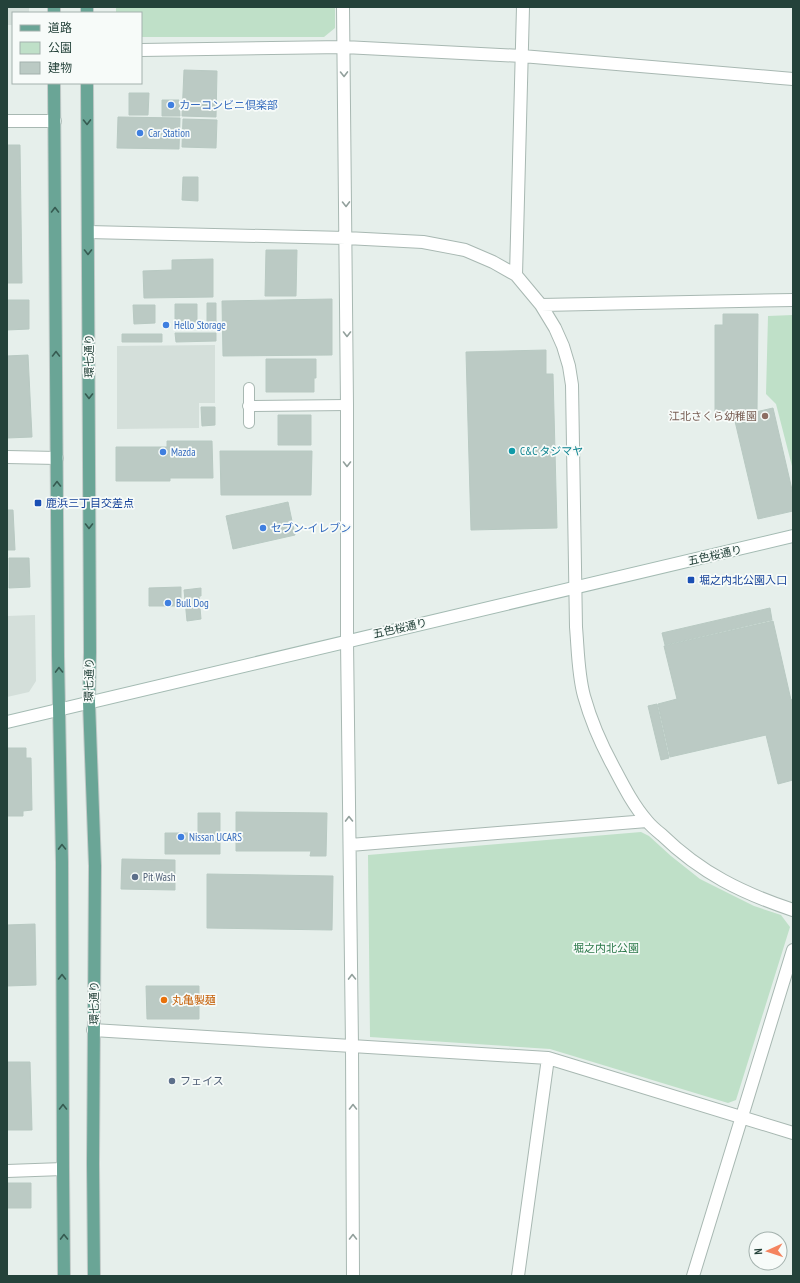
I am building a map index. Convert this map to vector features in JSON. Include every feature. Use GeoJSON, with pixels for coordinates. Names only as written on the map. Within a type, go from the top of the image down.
{"type":"FeatureCollection","features":[{"type":"Feature","properties":{"kind":"main road"},"geometry":{"type":"LineString","coordinates":[[54,84],[59,709],[62,862],[64,1276]]}},
{"type":"Feature","properties":{"kind":"main road","name":"環七通り"},"geometry":{"type":"LineString","coordinates":[[87,84],[89,702],[95,866],[93,1164],[94,1276]]}},
{"type":"Feature","properties":{"kind":"street"},"geometry":{"type":"LineString","coordinates":[[344,7],[347,641],[353,1276]]}},
{"type":"Feature","properties":{"kind":"street"},"geometry":{"type":"LineString","coordinates":[[516,275],[523,7]]}},
{"type":"Feature","properties":{"kind":"street"},"geometry":{"type":"LineString","coordinates":[[142,50],[344,47],[522,56],[793,79]]}},
{"type":"Feature","properties":{"kind":"street"},"geometry":{"type":"LineString","coordinates":[[7,120],[55,121]]}},
{"type":"Feature","properties":{"kind":"street"},"geometry":{"type":"LineString","coordinates":[[88,232],[346,238],[423,242],[465,250],[493,262],[516,275],[541,305],[555,328],[563,346],[569,366],[572,385],[574,588],[579,662],[584,695],[594,726],[625,789],[647,821],[676,849],[713,875],[736,888],[793,910]]}},
{"type":"Feature","properties":{"kind":"street"},"geometry":{"type":"LineString","coordinates":[[541,305],[793,300]]}},
{"type":"Feature","properties":{"kind":"street"},"geometry":{"type":"LineString","coordinates":[[7,457],[57,458]]}},
{"type":"Feature","properties":{"kind":"street","name":"五色桜通り"},"geometry":{"type":"LineString","coordinates":[[7,722],[793,536]]}},
{"type":"Feature","properties":{"kind":"street"},"geometry":{"type":"LineString","coordinates":[[350,845],[647,821]]}},
{"type":"Feature","properties":{"kind":"street"},"geometry":{"type":"LineString","coordinates":[[693,1276],[793,950]]}},
{"type":"Feature","properties":{"kind":"street"},"geometry":{"type":"LineString","coordinates":[[94,1030],[548,1058],[793,1133]]}},
{"type":"Feature","properties":{"kind":"street"},"geometry":{"type":"LineString","coordinates":[[518,1276],[548,1058]]}},
{"type":"Feature","properties":{"kind":"street"},"geometry":{"type":"LineString","coordinates":[[7,1171],[63,1170]]}},
{"type":"Feature","properties":{"kind":"lane"},"geometry":{"type":"LineString","coordinates":[[248,388],[248,423]]}},
{"type":"Feature","properties":{"kind":"lane"},"geometry":{"type":"LineString","coordinates":[[248,406],[347,405]]}},
{"type":"Feature","properties":{"kind":"shaded area"},"geometry":{"type":"Polygon","coordinates":[[[7,7],[29,7],[29,12],[12,12],[12,25],[7,25],[7,7]]]}},
{"type":"Feature","properties":{"kind":"shaded area"},"geometry":{"type":"Polygon","coordinates":[[[215,345],[215,403],[199,403],[199,428],[117,429],[117,346],[215,345]]]}},
{"type":"Feature","properties":{"kind":"shaded area"},"geometry":{"type":"Polygon","coordinates":[[[35,615],[36,681],[29,692],[7,697],[7,616],[35,615]]]}},
{"type":"Feature","properties":{"kind":"green space"},"geometry":{"type":"Polygon","coordinates":[[[116,7],[335,7],[335,28],[324,37],[142,37],[142,12],[116,12],[116,7]]]}},
{"type":"Feature","properties":{"kind":"green space"},"geometry":{"type":"Polygon","coordinates":[[[793,315],[793,470],[776,404],[766,394],[768,316],[793,315]]]}},
{"type":"Feature","properties":{"kind":"green space","name":"堀之内北公園"},"geometry":{"type":"Polygon","coordinates":[[[641,832],[649,836],[700,879],[754,906],[781,915],[790,927],[736,1100],[728,1103],[550,1049],[370,1037],[368,855],[641,832]]]}},
{"type":"Feature","properties":{"kind":"building"},"geometry":{"type":"Polygon","coordinates":[[[184,70],[217,71],[216,117],[182,116],[184,70]]]}},
{"type":"Feature","properties":{"kind":"building"},"geometry":{"type":"Polygon","coordinates":[[[129,93],[149,93],[148,115],[129,115],[129,93]]]}},
{"type":"Feature","properties":{"kind":"building"},"geometry":{"type":"Polygon","coordinates":[[[162,100],[179,100],[180,116],[162,116],[162,100]]]}},
{"type":"Feature","properties":{"kind":"building"},"geometry":{"type":"Polygon","coordinates":[[[118,117],[180,118],[179,149],[117,148],[118,117]]]}},
{"type":"Feature","properties":{"kind":"building"},"geometry":{"type":"Polygon","coordinates":[[[183,119],[217,120],[216,148],[182,147],[183,119]]]}},
{"type":"Feature","properties":{"kind":"building"},"geometry":{"type":"Polygon","coordinates":[[[7,145],[20,145],[22,283],[7,283],[7,145]]]}},
{"type":"Feature","properties":{"kind":"building"},"geometry":{"type":"Polygon","coordinates":[[[183,177],[198,177],[198,201],[182,200],[183,177]]]}},
{"type":"Feature","properties":{"kind":"building"},"geometry":{"type":"Polygon","coordinates":[[[266,250],[297,250],[296,296],[265,296],[266,250]]]}},
{"type":"Feature","properties":{"kind":"building"},"geometry":{"type":"Polygon","coordinates":[[[213,259],[213,297],[144,298],[143,271],[172,270],[172,260],[213,259]]]}},
{"type":"Feature","properties":{"kind":"building"},"geometry":{"type":"Polygon","coordinates":[[[332,299],[332,355],[223,356],[222,301],[332,299]]]}},
{"type":"Feature","properties":{"kind":"building"},"geometry":{"type":"Polygon","coordinates":[[[7,300],[29,300],[29,329],[7,330],[7,300]]]}},
{"type":"Feature","properties":{"kind":"building"},"geometry":{"type":"Polygon","coordinates":[[[207,303],[216,303],[216,323],[207,323],[207,303]]]}},
{"type":"Feature","properties":{"kind":"building"},"geometry":{"type":"Polygon","coordinates":[[[175,304],[197,304],[197,322],[175,323],[175,304]]]}},
{"type":"Feature","properties":{"kind":"building"},"geometry":{"type":"Polygon","coordinates":[[[133,305],[155,305],[155,323],[134,324],[133,305]]]}},
{"type":"Feature","properties":{"kind":"building"},"geometry":{"type":"Polygon","coordinates":[[[723,314],[758,314],[757,411],[715,411],[715,325],[723,325],[723,314]]]}},
{"type":"Feature","properties":{"kind":"building"},"geometry":{"type":"Polygon","coordinates":[[[175,333],[216,333],[216,341],[176,342],[175,333]]]}},
{"type":"Feature","properties":{"kind":"building"},"geometry":{"type":"Polygon","coordinates":[[[122,334],[162,334],[162,342],[122,342],[122,334]]]}},
{"type":"Feature","properties":{"kind":"building","name":"C&C タジマヤ"},"geometry":{"type":"Polygon","coordinates":[[[546,350],[546,374],[553,374],[557,528],[471,530],[466,352],[546,350]]]}},
{"type":"Feature","properties":{"kind":"building"},"geometry":{"type":"Polygon","coordinates":[[[28,355],[32,437],[7,438],[7,356],[28,355]]]}},
{"type":"Feature","properties":{"kind":"building"},"geometry":{"type":"Polygon","coordinates":[[[266,359],[316,359],[314,392],[266,392],[266,359]]]}},
{"type":"Feature","properties":{"kind":"building"},"geometry":{"type":"Polygon","coordinates":[[[201,407],[215,407],[215,425],[202,426],[201,407]]]}},
{"type":"Feature","properties":{"kind":"building"},"geometry":{"type":"Polygon","coordinates":[[[773,408],[793,494],[793,511],[758,519],[734,417],[773,408]]]}},
{"type":"Feature","properties":{"kind":"building"},"geometry":{"type":"Polygon","coordinates":[[[278,415],[311,415],[311,445],[278,445],[278,415]]]}},
{"type":"Feature","properties":{"kind":"building"},"geometry":{"type":"Polygon","coordinates":[[[167,441],[212,441],[213,478],[170,478],[170,481],[116,481],[116,447],[167,447],[167,441]]]}},
{"type":"Feature","properties":{"kind":"building"},"geometry":{"type":"Polygon","coordinates":[[[220,451],[312,451],[311,495],[221,495],[220,451]]]}},
{"type":"Feature","properties":{"kind":"building"},"geometry":{"type":"Polygon","coordinates":[[[288,502],[295,535],[233,549],[226,516],[288,502]]]}},
{"type":"Feature","properties":{"kind":"building"},"geometry":{"type":"Polygon","coordinates":[[[7,510],[13,510],[15,550],[7,550],[7,510]]]}},
{"type":"Feature","properties":{"kind":"building"},"geometry":{"type":"Polygon","coordinates":[[[9,558],[29,558],[30,587],[9,588],[9,558]]]}},
{"type":"Feature","properties":{"kind":"building"},"geometry":{"type":"Polygon","coordinates":[[[181,587],[181,606],[149,606],[149,588],[181,587]]]}},
{"type":"Feature","properties":{"kind":"building"},"geometry":{"type":"Polygon","coordinates":[[[201,588],[201,596],[199,596],[201,619],[187,621],[184,590],[201,588]]]}},
{"type":"Feature","properties":{"kind":"building"},"geometry":{"type":"Polygon","coordinates":[[[770,608],[772,620],[665,645],[662,633],[770,608]]]}},
{"type":"Feature","properties":{"kind":"building"},"geometry":{"type":"Polygon","coordinates":[[[773,621],[791,700],[793,699],[793,780],[778,784],[766,735],[670,757],[658,704],[677,699],[664,646],[773,621]]]}},
{"type":"Feature","properties":{"kind":"building"},"geometry":{"type":"Polygon","coordinates":[[[657,704],[669,758],[661,760],[648,706],[657,704]]]}},
{"type":"Feature","properties":{"kind":"building"},"geometry":{"type":"Polygon","coordinates":[[[7,748],[26,748],[26,758],[31,758],[32,810],[23,811],[23,816],[7,816],[7,748]]]}},
{"type":"Feature","properties":{"kind":"building"},"geometry":{"type":"Polygon","coordinates":[[[236,812],[327,813],[326,856],[310,856],[311,851],[236,851],[236,812]]]}},
{"type":"Feature","properties":{"kind":"building"},"geometry":{"type":"Polygon","coordinates":[[[198,813],[220,813],[220,854],[165,854],[165,833],[198,833],[198,813]]]}},
{"type":"Feature","properties":{"kind":"building"},"geometry":{"type":"Polygon","coordinates":[[[122,859],[175,860],[175,890],[121,889],[122,859]]]}},
{"type":"Feature","properties":{"kind":"building"},"geometry":{"type":"Polygon","coordinates":[[[207,874],[333,876],[332,930],[207,928],[207,874]]]}},
{"type":"Feature","properties":{"kind":"building"},"geometry":{"type":"Polygon","coordinates":[[[35,924],[36,985],[7,986],[7,925],[35,924]]]}},
{"type":"Feature","properties":{"kind":"building"},"geometry":{"type":"Polygon","coordinates":[[[146,986],[199,986],[199,1019],[147,1019],[146,986]]]}},
{"type":"Feature","properties":{"kind":"building"},"geometry":{"type":"Polygon","coordinates":[[[7,1062],[30,1062],[32,1130],[7,1130],[7,1062]]]}},
{"type":"Feature","properties":{"kind":"building"},"geometry":{"type":"Polygon","coordinates":[[[7,1183],[31,1183],[31,1208],[7,1208],[7,1183]]]}},
{"type":"Feature","properties":{"kind":"place","name":"カーコンビニ倶楽部"},"geometry":{"type":"Point","coordinates":[171,105]}},
{"type":"Feature","properties":{"kind":"place","name":"Car Station"},"geometry":{"type":"Point","coordinates":[140,133]}},
{"type":"Feature","properties":{"kind":"place","name":"Hello Storage"},"geometry":{"type":"Point","coordinates":[166,325]}},
{"type":"Feature","properties":{"kind":"place","name":"江北さくら幼稚園"},"geometry":{"type":"Point","coordinates":[765,416]}},
{"type":"Feature","properties":{"kind":"place","name":"C&C タジマヤ"},"geometry":{"type":"Point","coordinates":[512,451]}},
{"type":"Feature","properties":{"kind":"place","name":"Mazda"},"geometry":{"type":"Point","coordinates":[163,452]}},
{"type":"Feature","properties":{"kind":"place","name":"鹿浜三丁目交差点"},"geometry":{"type":"Point","coordinates":[38,503]}},
{"type":"Feature","properties":{"kind":"place","name":"セブン-イレブン"},"geometry":{"type":"Point","coordinates":[263,528]}},
{"type":"Feature","properties":{"kind":"place","name":"堀之内北公園入口"},"geometry":{"type":"Point","coordinates":[691,580]}},
{"type":"Feature","properties":{"kind":"place","name":"Bull Dog"},"geometry":{"type":"Point","coordinates":[168,603]}},
{"type":"Feature","properties":{"kind":"place","name":"Nissan UCARS"},"geometry":{"type":"Point","coordinates":[181,837]}},
{"type":"Feature","properties":{"kind":"place","name":"Pit Wash"},"geometry":{"type":"Point","coordinates":[135,877]}},
{"type":"Feature","properties":{"kind":"place","name":"丸亀製麺"},"geometry":{"type":"Point","coordinates":[164,1000]}},
{"type":"Feature","properties":{"kind":"place","name":"フェイス"},"geometry":{"type":"Point","coordinates":[172,1081]}}]}
